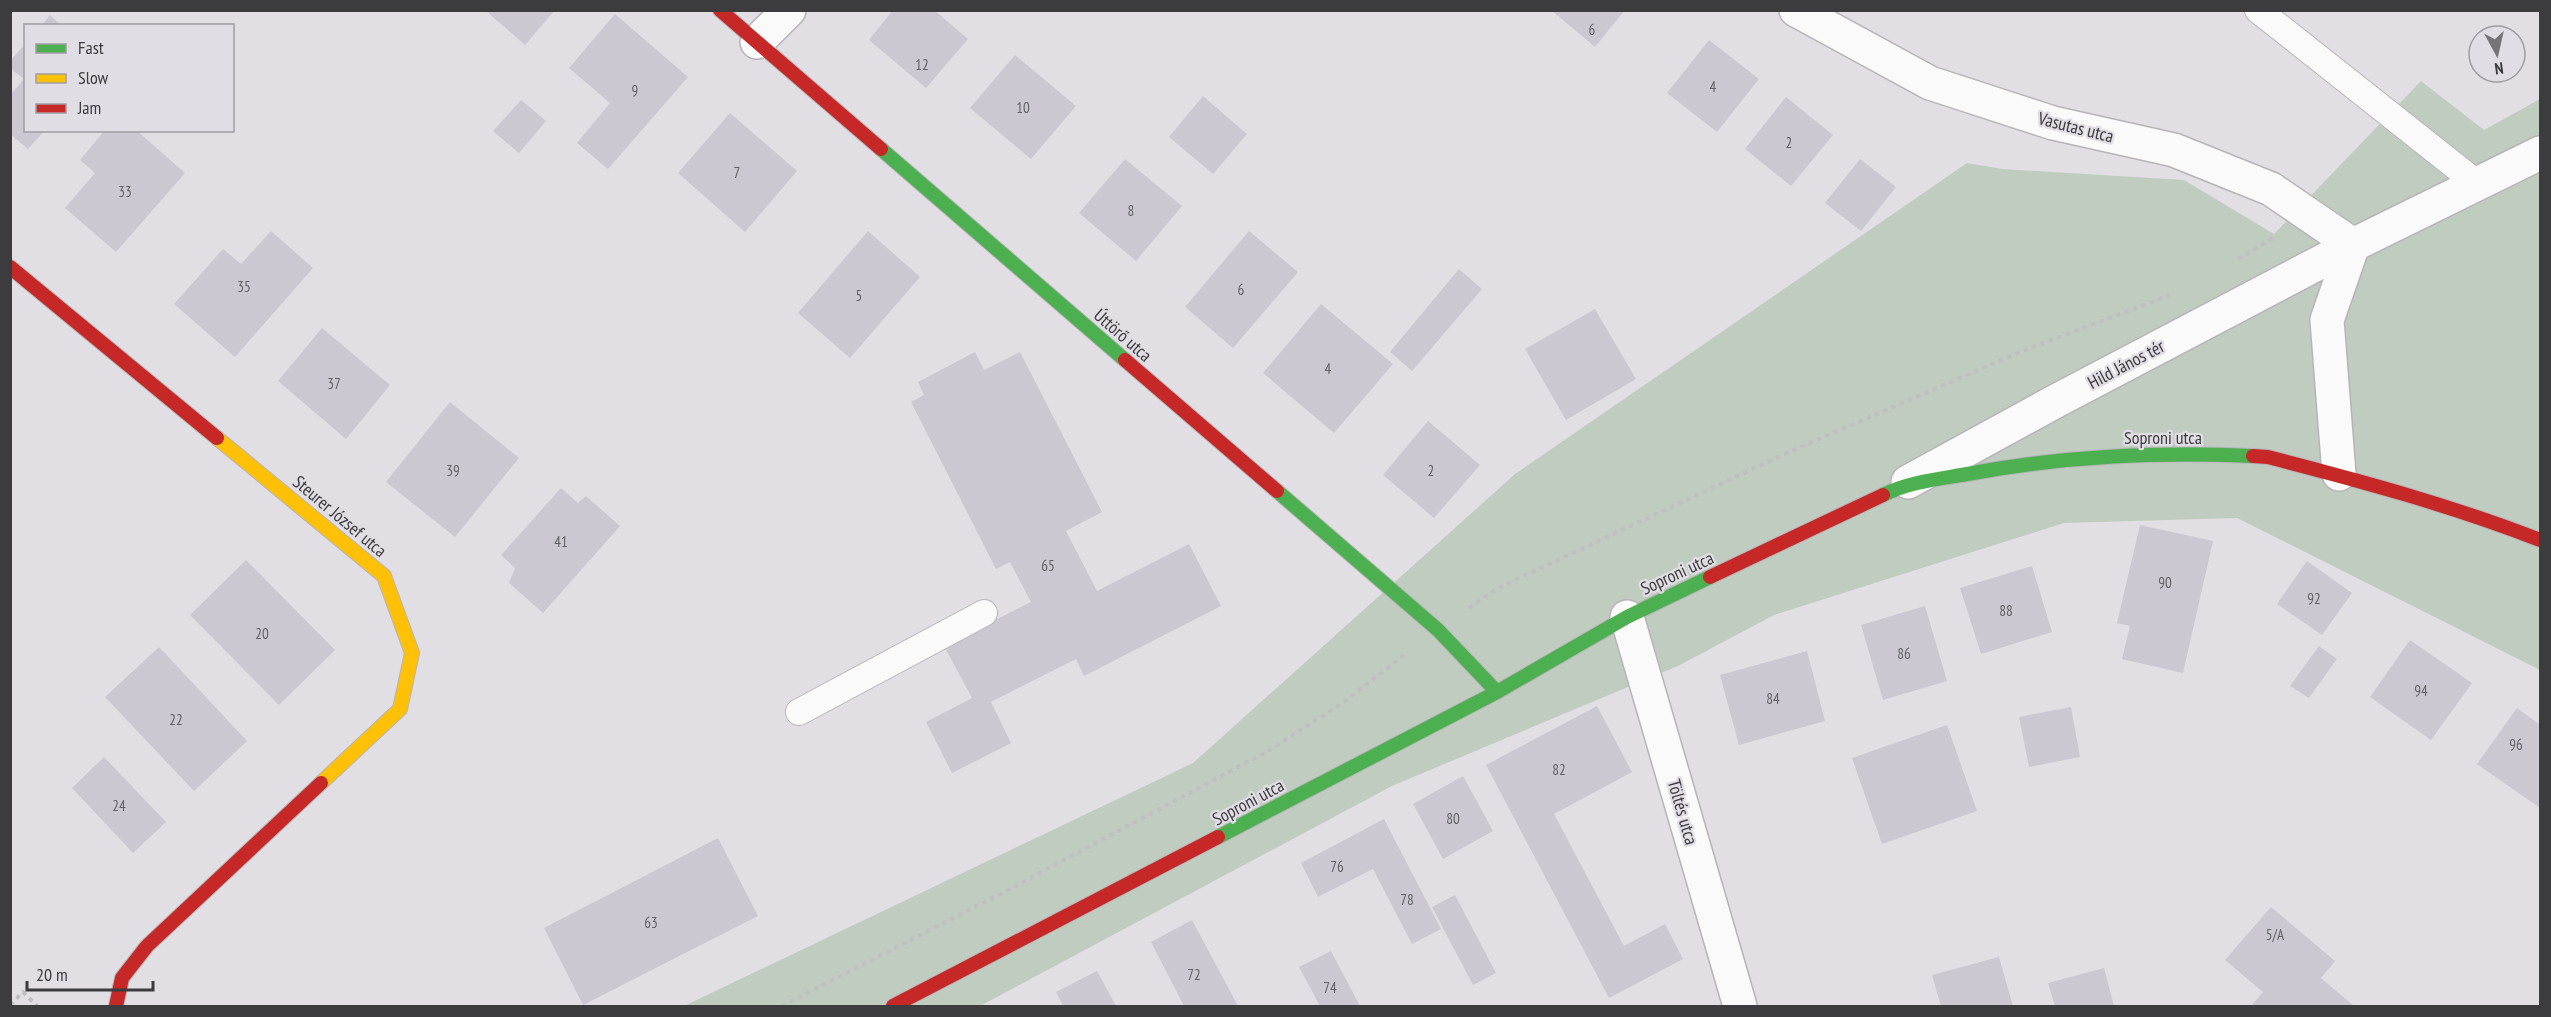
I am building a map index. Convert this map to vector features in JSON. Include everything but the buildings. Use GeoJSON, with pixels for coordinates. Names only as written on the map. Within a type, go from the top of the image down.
{"type":"FeatureCollection","features":[{"type":"Feature","properties":{"kind":"street","name":"Úttörő utca"},"geometry":{"type":"LineString","coordinates":[[720,10],[1438,630],[1497,692]]}},
{"type":"Feature","properties":{"kind":"street"},"geometry":{"type":"LineString","coordinates":[[758,42],[789,10]]}},
{"type":"Feature","properties":{"kind":"street","name":"Vasutas utca"},"geometry":{"type":"LineString","coordinates":[[1796,10],[1930,83],[2053,123],[2174,150],[2271,189],[2353,245]]}},
{"type":"Feature","properties":{"kind":"street","name":"Hild János tér"},"geometry":{"type":"LineString","coordinates":[[1901,486],[2056,400],[2353,245],[2541,153]]}},
{"type":"Feature","properties":{"kind":"street"},"geometry":{"type":"LineString","coordinates":[[2339,474],[2326,320],[2353,245]]}},
{"type":"Feature","properties":{"kind":"street","name":"Steurer József utca"},"geometry":{"type":"LineString","coordinates":[[10,267],[384,576],[412,653],[400,709],[147,946],[122,978],[116,1006]]}},
{"type":"Feature","properties":{"kind":"street","name":"Soproni utca"},"geometry":{"type":"LineString","coordinates":[[893,1006],[1497,692],[1627,617],[1901,486],[2009,466],[2100,456],[2174,453],[2268,458],[2390,488],[2541,540]]}},
{"type":"Feature","properties":{"kind":"street","name":"Töltés utca"},"geometry":{"type":"LineString","coordinates":[[1627,617],[1740,1006]]}},
{"type":"Feature","properties":{"kind":"lane"},"geometry":{"type":"LineString","coordinates":[[2258,10],[2479,185]]}},
{"type":"Feature","properties":{"kind":"lane"},"geometry":{"type":"LineString","coordinates":[[799,712],[984,613]]}},
{"type":"Feature","properties":{"kind":"path"},"geometry":{"type":"LineString","coordinates":[[2233,262],[2312,217]]}},
{"type":"Feature","properties":{"kind":"path"},"geometry":{"type":"LineString","coordinates":[[782,1006],[1006,891],[1268,751],[1341,704],[1438,630],[1498,588],[1789,452],[2020,352],[2172,294]]}},
{"type":"Feature","properties":{"kind":"path"},"geometry":{"type":"LineString","coordinates":[[10,1005],[23,992],[37,1006]]}},
{"type":"Feature","properties":{"kind":"shaded area"},"geometry":{"type":"Polygon","coordinates":[[[2421,81],[2484,130],[2540,99],[2540,670],[2237,518],[2064,523],[1774,615],[1678,666],[1392,786],[980,1006],[684,1006],[1193,763],[1515,474],[1967,163],[2003,169],[2184,180],[2274,234],[2421,81]]]}},
{"type":"Feature","properties":{"kind":"traffic: fast"},"geometry":{"type":"LineString","coordinates":[[881,149],[1125,360]]}},
{"type":"Feature","properties":{"kind":"traffic: fast"},"geometry":{"type":"LineString","coordinates":[[1883,495],[1924,482],[2003,468],[2074,459],[2145,455],[2253,456]]}},
{"type":"Feature","properties":{"kind":"traffic: fast"},"geometry":{"type":"LineString","coordinates":[[1277,491],[1438,630],[1497,692]]}},
{"type":"Feature","properties":{"kind":"traffic: fast"},"geometry":{"type":"LineString","coordinates":[[1218,837],[1497,692],[1627,617],[1710,577]]}},
{"type":"Feature","properties":{"kind":"traffic: slow"},"geometry":{"type":"LineString","coordinates":[[217,438],[384,576],[412,653],[400,709],[321,783]]}},
{"type":"Feature","properties":{"kind":"traffic: jam"},"geometry":{"type":"LineString","coordinates":[[720,10],[881,149]]}},
{"type":"Feature","properties":{"kind":"traffic: jam"},"geometry":{"type":"LineString","coordinates":[[10,267],[217,438]]}},
{"type":"Feature","properties":{"kind":"traffic: jam"},"geometry":{"type":"LineString","coordinates":[[1125,360],[1277,491]]}},
{"type":"Feature","properties":{"kind":"traffic: jam"},"geometry":{"type":"LineString","coordinates":[[2253,456],[2268,457],[2405,494],[2540,540]]}},
{"type":"Feature","properties":{"kind":"traffic: jam"},"geometry":{"type":"LineString","coordinates":[[1710,577],[1883,495]]}},
{"type":"Feature","properties":{"kind":"traffic: jam"},"geometry":{"type":"LineString","coordinates":[[116,1006],[122,978],[147,946],[321,783]]}},
{"type":"Feature","properties":{"kind":"traffic: jam"},"geometry":{"type":"LineString","coordinates":[[893,1006],[1218,837]]}}]}
